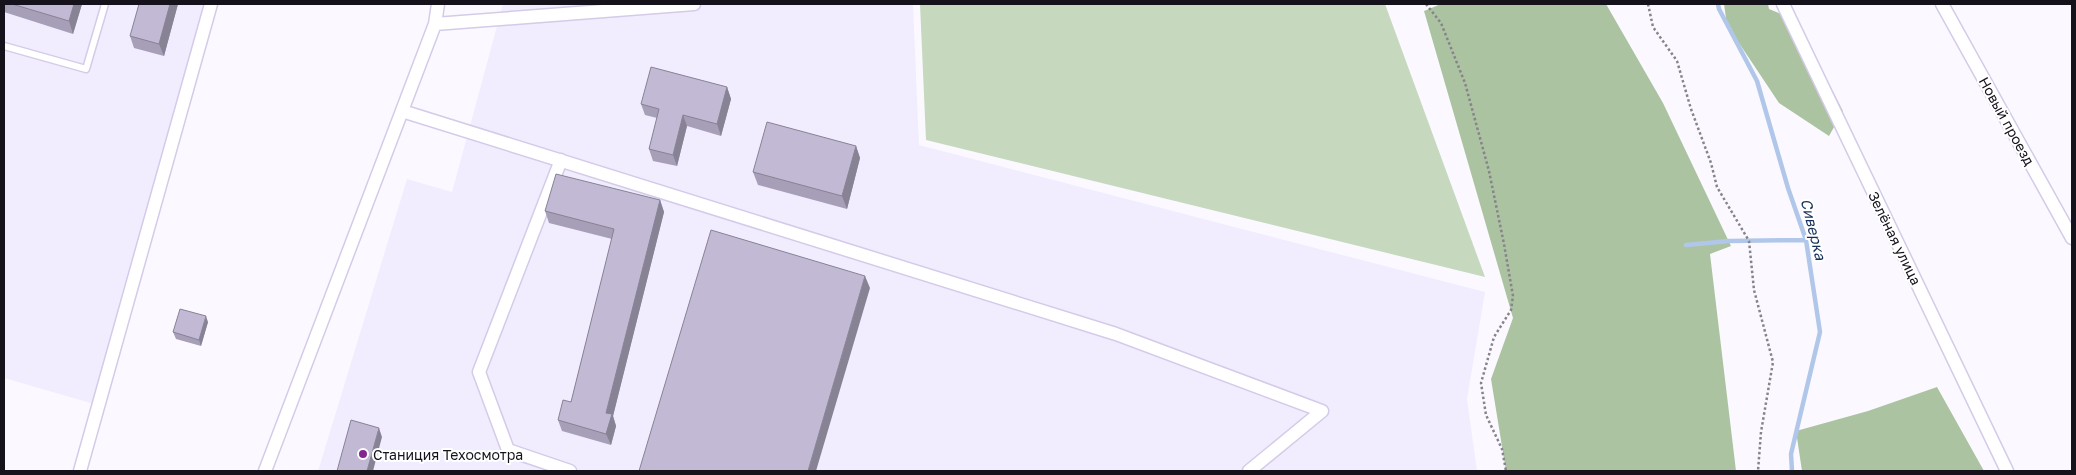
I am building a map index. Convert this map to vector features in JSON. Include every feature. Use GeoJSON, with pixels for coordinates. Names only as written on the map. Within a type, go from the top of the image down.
{"type":"FeatureCollection","features":[{"type":"Feature","properties":{"kind":"street"},"geometry":{"type":"LineString","coordinates":[[80,471],[211,4]]}},
{"type":"Feature","properties":{"kind":"street"},"geometry":{"type":"LineString","coordinates":[[265,471],[435,24],[438,4]]}},
{"type":"Feature","properties":{"kind":"street"},"geometry":{"type":"LineString","coordinates":[[435,24],[694,4]]}},
{"type":"Feature","properties":{"kind":"street","name":"Зелёная улица"},"geometry":{"type":"LineString","coordinates":[[1783,4],[2007,471]]}},
{"type":"Feature","properties":{"kind":"street","name":"Новый проезд"},"geometry":{"type":"LineString","coordinates":[[1942,4],[2072,238]]}},
{"type":"Feature","properties":{"kind":"street"},"geometry":{"type":"LineString","coordinates":[[402,111],[1116,334],[1322,411],[1249,471]]}},
{"type":"Feature","properties":{"kind":"street"},"geometry":{"type":"LineString","coordinates":[[561,160],[479,372],[508,450],[570,471]]}},
{"type":"Feature","properties":{"kind":"lane"},"geometry":{"type":"LineString","coordinates":[[4,46],[86,69],[105,4]]}},
{"type":"Feature","properties":{"kind":"path"},"geometry":{"type":"LineString","coordinates":[[1426,4],[1441,23],[1465,83],[1489,170],[1509,270],[1513,296],[1511,310],[1494,337],[1481,383],[1486,415],[1502,449],[1506,471]]}},
{"type":"Feature","properties":{"kind":"path"},"geometry":{"type":"LineString","coordinates":[[1648,4],[1653,27],[1677,62],[1691,109],[1711,163],[1716,187],[1749,241],[1754,290],[1773,362],[1761,432],[1758,471]]}},
{"type":"Feature","properties":{"kind":"shaded area"},"geometry":{"type":"Polygon","coordinates":[[[4,4],[211,4],[94,404],[4,378],[4,4]]]}},
{"type":"Feature","properties":{"kind":"shaded area"},"geometry":{"type":"Polygon","coordinates":[[[503,4],[913,4],[919,145],[1485,292],[1467,399],[1477,471],[318,471],[407,179],[452,192],[503,4]]]}},
{"type":"Feature","properties":{"kind":"green space"},"geometry":{"type":"Polygon","coordinates":[[[920,4],[1385,4],[1485,277],[926,140],[920,4]]]}},
{"type":"Feature","properties":{"kind":"green space"},"geometry":{"type":"Polygon","coordinates":[[[1441,4],[1606,4],[1663,103],[1731,246],[1710,254],[1736,471],[1506,471],[1491,379],[1513,318],[1424,11],[1441,4]]]}},
{"type":"Feature","properties":{"kind":"green space"},"geometry":{"type":"Polygon","coordinates":[[[1724,4],[1768,4],[1769,9],[1796,20],[1843,111],[1829,136],[1779,103],[1727,25],[1724,4]]]}},
{"type":"Feature","properties":{"kind":"green space"},"geometry":{"type":"Polygon","coordinates":[[[1937,387],[1984,471],[1802,471],[1796,431],[1868,411],[1937,387]]]}},
{"type":"Feature","properties":{"kind":"building"},"geometry":{"type":"Polygon","coordinates":[[[12,4],[74,4],[69,21],[12,4]]]}},
{"type":"Feature","properties":{"kind":"building"},"geometry":{"type":"Polygon","coordinates":[[[139,4],[170,4],[159,44],[130,36],[139,4]]]}},
{"type":"Feature","properties":{"kind":"building"},"geometry":{"type":"Polygon","coordinates":[[[651,67],[727,87],[717,124],[683,115],[673,155],[649,149],[659,109],[641,104],[651,67]]]}},
{"type":"Feature","properties":{"kind":"building"},"geometry":{"type":"Polygon","coordinates":[[[767,122],[856,146],[842,196],[753,172],[767,122]]]}},
{"type":"Feature","properties":{"kind":"building"},"geometry":{"type":"Polygon","coordinates":[[[556,174],[660,200],[606,413],[612,414],[606,434],[558,420],[563,400],[571,402],[614,229],[545,211],[556,174]]]}},
{"type":"Feature","properties":{"kind":"building"},"geometry":{"type":"Polygon","coordinates":[[[711,230],[865,276],[808,471],[639,471],[711,230]]]}},
{"type":"Feature","properties":{"kind":"building"},"geometry":{"type":"Polygon","coordinates":[[[180,309],[206,316],[199,340],[173,332],[180,309]]]}},
{"type":"Feature","properties":{"kind":"building","name":"Станиция Техосмотра"},"geometry":{"type":"Polygon","coordinates":[[[351,420],[379,428],[367,471],[337,471],[351,420]]]}},
{"type":"Feature","properties":{"kind":"waterway","name":"Сиверка"},"geometry":{"type":"LineString","coordinates":[[1718,4],[1757,81],[1788,188],[1806,240],[1820,332],[1791,454],[1792,471]]}},
{"type":"Feature","properties":{"kind":"waterway"},"geometry":{"type":"LineString","coordinates":[[1686,245],[1729,241],[1806,240]]}},
{"type":"Feature","properties":{"kind":"place","name":"Станиция Техосмотра"},"geometry":{"type":"Point","coordinates":[363,454]}}]}
